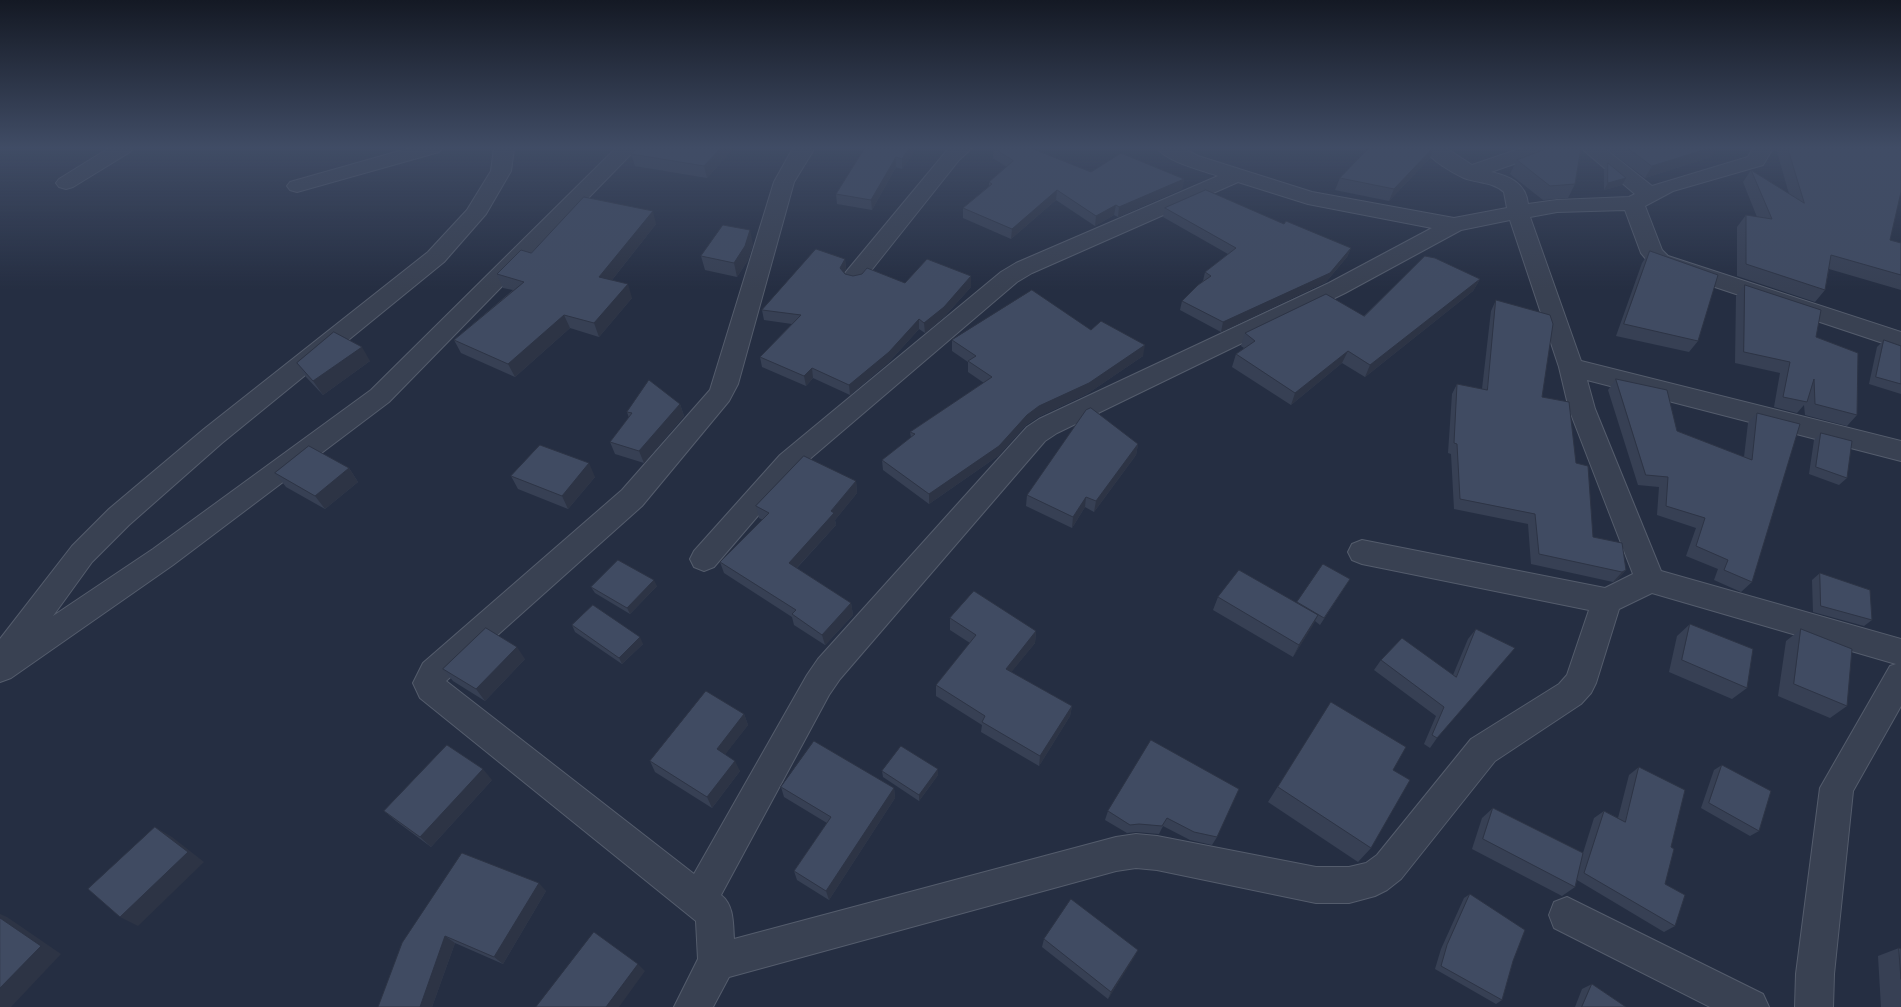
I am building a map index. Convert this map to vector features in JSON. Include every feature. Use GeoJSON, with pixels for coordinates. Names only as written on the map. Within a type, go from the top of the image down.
{"type":"FeatureCollection","features":[{"type":"Feature","properties":{"kind":"street"},"geometry":{"type":"LineString","coordinates":[[0,663],[82,554],[119,516],[213,436],[436,257],[475,214],[486,195]]}},
{"type":"Feature","properties":{"kind":"street"},"geometry":{"type":"LineString","coordinates":[[0,668],[163,557],[380,396],[580,195]]}},
{"type":"Feature","properties":{"kind":"street"},"geometry":{"type":"LineString","coordinates":[[693,1007],[717,962],[714,912],[432,688],[429,683],[434,673],[632,498],[720,395],[725,384],[780,195]]}},
{"type":"Feature","properties":{"kind":"street"},"geometry":{"type":"LineString","coordinates":[[854,277],[920,195]]}},
{"type":"Feature","properties":{"kind":"street"},"geometry":{"type":"LineString","coordinates":[[704,559],[788,462],[1009,277],[1024,268],[1191,195]]}},
{"type":"Feature","properties":{"kind":"street"},"geometry":{"type":"LineString","coordinates":[[1300,195],[1319,201],[1454,225]]}},
{"type":"Feature","properties":{"kind":"street"},"geometry":{"type":"LineString","coordinates":[[1514,195],[1518,200],[1518,212],[1571,367],[1582,409],[1650,580]]}},
{"type":"Feature","properties":{"kind":"street"},"geometry":{"type":"LineString","coordinates":[[1638,195],[1642,199],[1652,253],[1660,261],[1901,341]]}},
{"type":"Feature","properties":{"kind":"street"},"geometry":{"type":"LineString","coordinates":[[699,900],[818,685],[829,669],[1036,434],[1048,426],[1337,288],[1454,225],[1557,206],[1642,199],[1650,195]]}},
{"type":"Feature","properties":{"kind":"street"},"geometry":{"type":"LineString","coordinates":[[1571,367],[1901,451]]}},
{"type":"Feature","properties":{"kind":"street"},"geometry":{"type":"LineString","coordinates":[[1362,552],[1607,601],[1650,580],[1901,652]]}},
{"type":"Feature","properties":{"kind":"street"},"geometry":{"type":"LineString","coordinates":[[717,962],[1116,854],[1136,851],[1157,853],[1316,885],[1349,885],[1374,878],[1390,867],[1490,744],[1570,694],[1580,682],[1607,601]]}},
{"type":"Feature","properties":{"kind":"street"},"geometry":{"type":"LineString","coordinates":[[1814,1007],[1815,974],[1838,788],[1901,676]]}},
{"type":"Feature","properties":{"kind":"street"},"geometry":{"type":"LineString","coordinates":[[1567,915],[1750,1007]]}},
{"type":"Feature","properties":{"kind":"building"},"geometry":{"type":"Polygon","coordinates":[[[842,195],[874,195],[871,200],[842,195]]]}},
{"type":"Feature","properties":{"kind":"building"},"geometry":{"type":"Polygon","coordinates":[[[979,195],[1051,195],[1012,229],[963,208],[979,195]]]}},
{"type":"Feature","properties":{"kind":"building"},"geometry":{"type":"Polygon","coordinates":[[[1064,195],[1147,195],[1119,207],[1116,205],[1096,216],[1064,195]]]}},
{"type":"Feature","properties":{"kind":"building"},"geometry":{"type":"Polygon","coordinates":[[[1195,195],[1217,195],[1284,224],[1286,221],[1351,248],[1330,273],[1223,322],[1182,301],[1198,285],[1211,276],[1205,272],[1236,248],[1165,208],[1195,195]]]}},
{"type":"Feature","properties":{"kind":"building"},"geometry":{"type":"Polygon","coordinates":[[[1762,195],[1791,195],[1804,203],[1802,195],[1900,195],[1890,240],[1901,243],[1901,275],[1831,255],[1825,290],[1746,264],[1746,215],[1772,219],[1762,195]]]}},
{"type":"Feature","properties":{"kind":"building"},"geometry":{"type":"Polygon","coordinates":[[[584,197],[653,211],[599,277],[628,284],[594,323],[564,315],[508,364],[454,340],[524,282],[497,274],[521,250],[531,253],[584,197]]]}},
{"type":"Feature","properties":{"kind":"building"},"geometry":{"type":"Polygon","coordinates":[[[723,225],[750,230],[745,246],[734,263],[701,256],[723,225]]]}},
{"type":"Feature","properties":{"kind":"building"},"geometry":{"type":"Polygon","coordinates":[[[816,249],[845,259],[840,268],[845,274],[853,276],[862,274],[867,268],[905,283],[927,259],[971,276],[944,307],[924,323],[919,319],[889,352],[849,385],[812,368],[804,376],[760,357],[801,315],[762,310],[816,249]]]}},
{"type":"Feature","properties":{"kind":"building"},"geometry":{"type":"Polygon","coordinates":[[[1650,251],[1718,275],[1698,341],[1624,324],[1650,251]]]}},
{"type":"Feature","properties":{"kind":"building"},"geometry":{"type":"Polygon","coordinates":[[[1425,256],[1435,258],[1480,279],[1370,365],[1348,351],[1295,393],[1236,354],[1255,341],[1245,333],[1326,294],[1364,316],[1425,256]]]}},
{"type":"Feature","properties":{"kind":"building"},"geometry":{"type":"Polygon","coordinates":[[[1745,285],[1821,310],[1816,337],[1858,353],[1857,415],[1815,404],[1814,379],[1807,402],[1783,397],[1790,362],[1744,352],[1745,285]]]}},
{"type":"Feature","properties":{"kind":"building"},"geometry":{"type":"Polygon","coordinates":[[[1032,290],[1091,330],[1101,321],[1145,345],[1089,383],[1039,406],[1027,415],[999,446],[929,494],[882,460],[915,434],[910,432],[992,377],[968,361],[976,356],[952,340],[1032,290]]]}},
{"type":"Feature","properties":{"kind":"building"},"geometry":{"type":"Polygon","coordinates":[[[1496,300],[1550,315],[1553,324],[1542,397],[1569,402],[1576,463],[1588,466],[1593,537],[1622,543],[1626,570],[1622,572],[1539,554],[1535,514],[1460,499],[1457,444],[1454,443],[1457,384],[1487,390],[1496,300]]]}},
{"type":"Feature","properties":{"kind":"building"},"geometry":{"type":"Polygon","coordinates":[[[334,332],[362,347],[313,381],[297,363],[334,332]]]}},
{"type":"Feature","properties":{"kind":"building"},"geometry":{"type":"Polygon","coordinates":[[[1884,340],[1901,346],[1901,384],[1876,377],[1884,340]]]}},
{"type":"Feature","properties":{"kind":"building"},"geometry":{"type":"Polygon","coordinates":[[[1616,379],[1667,390],[1677,431],[1752,460],[1757,413],[1800,424],[1752,582],[1724,570],[1728,560],[1696,546],[1705,518],[1666,506],[1668,477],[1646,475],[1616,379]]]}},
{"type":"Feature","properties":{"kind":"building"},"geometry":{"type":"Polygon","coordinates":[[[649,380],[680,404],[639,451],[610,442],[632,413],[627,412],[649,380]]]}},
{"type":"Feature","properties":{"kind":"building"},"geometry":{"type":"Polygon","coordinates":[[[1091,408],[1138,444],[1096,501],[1086,497],[1073,517],[1027,495],[1086,410],[1091,408]]]}},
{"type":"Feature","properties":{"kind":"building"},"geometry":{"type":"Polygon","coordinates":[[[1821,433],[1852,441],[1847,478],[1816,467],[1821,433]]]}},
{"type":"Feature","properties":{"kind":"building"},"geometry":{"type":"Polygon","coordinates":[[[540,445],[589,463],[562,496],[511,476],[540,445]]]}},
{"type":"Feature","properties":{"kind":"building"},"geometry":{"type":"Polygon","coordinates":[[[309,446],[349,468],[315,496],[275,473],[309,446]]]}},
{"type":"Feature","properties":{"kind":"building"},"geometry":{"type":"Polygon","coordinates":[[[804,456],[856,481],[831,511],[834,513],[789,563],[851,603],[822,635],[792,614],[796,610],[720,562],[769,513],[756,506],[804,456]]]}},
{"type":"Feature","properties":{"kind":"building"},"geometry":{"type":"Polygon","coordinates":[[[618,560],[654,580],[627,608],[591,587],[618,560]]]}},
{"type":"Feature","properties":{"kind":"building"},"geometry":{"type":"Polygon","coordinates":[[[1323,564],[1350,579],[1324,618],[1297,602],[1323,564]]]}},
{"type":"Feature","properties":{"kind":"building"},"geometry":{"type":"Polygon","coordinates":[[[1239,570],[1318,615],[1299,645],[1218,597],[1239,570]]]}},
{"type":"Feature","properties":{"kind":"building"},"geometry":{"type":"Polygon","coordinates":[[[1820,573],[1870,590],[1872,620],[1821,606],[1820,573]]]}},
{"type":"Feature","properties":{"kind":"building"},"geometry":{"type":"Polygon","coordinates":[[[974,591],[1036,631],[1006,669],[1072,706],[1040,756],[982,722],[985,716],[936,685],[976,635],[950,618],[974,591]]]}},
{"type":"Feature","properties":{"kind":"building"},"geometry":{"type":"Polygon","coordinates":[[[593,605],[640,637],[619,658],[572,625],[593,605]]]}},
{"type":"Feature","properties":{"kind":"building"},"geometry":{"type":"Polygon","coordinates":[[[1690,624],[1753,649],[1747,688],[1682,660],[1690,624]]]}},
{"type":"Feature","properties":{"kind":"building"},"geometry":{"type":"Polygon","coordinates":[[[486,628],[517,647],[476,689],[443,669],[486,628]]]}},
{"type":"Feature","properties":{"kind":"building"},"geometry":{"type":"Polygon","coordinates":[[[1476,629],[1515,648],[1437,738],[1432,735],[1444,707],[1381,660],[1402,638],[1456,677],[1476,629]]]}},
{"type":"Feature","properties":{"kind":"building"},"geometry":{"type":"Polygon","coordinates":[[[1801,629],[1852,649],[1847,706],[1794,684],[1801,629]]]}},
{"type":"Feature","properties":{"kind":"building"},"geometry":{"type":"Polygon","coordinates":[[[706,691],[744,714],[717,749],[735,761],[707,797],[650,761],[706,691]]]}},
{"type":"Feature","properties":{"kind":"building"},"geometry":{"type":"Polygon","coordinates":[[[1331,702],[1406,747],[1393,770],[1410,780],[1371,848],[1278,787],[1331,702]]]}},
{"type":"Feature","properties":{"kind":"building"},"geometry":{"type":"Polygon","coordinates":[[[1151,740],[1239,789],[1217,837],[1194,832],[1167,818],[1162,826],[1130,825],[1108,811],[1151,740]]]}},
{"type":"Feature","properties":{"kind":"building"},"geometry":{"type":"Polygon","coordinates":[[[814,741],[894,788],[826,891],[794,871],[831,817],[781,787],[814,741]]]}},
{"type":"Feature","properties":{"kind":"building"},"geometry":{"type":"Polygon","coordinates":[[[447,745],[483,769],[420,837],[384,811],[447,745]]]}},
{"type":"Feature","properties":{"kind":"building"},"geometry":{"type":"Polygon","coordinates":[[[901,746],[938,769],[919,795],[882,771],[901,746]]]}},
{"type":"Feature","properties":{"kind":"building"},"geometry":{"type":"Polygon","coordinates":[[[1722,765],[1771,791],[1759,831],[1709,803],[1722,765]]]}},
{"type":"Feature","properties":{"kind":"building"},"geometry":{"type":"Polygon","coordinates":[[[1639,767],[1685,790],[1671,847],[1674,849],[1665,884],[1685,895],[1675,926],[1584,873],[1604,811],[1625,822],[1639,767]]]}},
{"type":"Feature","properties":{"kind":"building"},"geometry":{"type":"Polygon","coordinates":[[[1493,808],[1583,853],[1575,887],[1483,839],[1493,808]]]}},
{"type":"Feature","properties":{"kind":"building"},"geometry":{"type":"Polygon","coordinates":[[[155,827],[188,852],[120,917],[88,889],[155,827]]]}},
{"type":"Feature","properties":{"kind":"building"},"geometry":{"type":"Polygon","coordinates":[[[462,853],[539,883],[494,957],[445,936],[420,1007],[378,1007],[402,943],[462,853]]]}},
{"type":"Feature","properties":{"kind":"building"},"geometry":{"type":"Polygon","coordinates":[[[1470,894],[1525,930],[1513,961],[1502,1000],[1441,966],[1447,945],[1470,894]]]}},
{"type":"Feature","properties":{"kind":"building"},"geometry":{"type":"Polygon","coordinates":[[[1071,899],[1138,950],[1111,992],[1044,939],[1071,899]]]}},
{"type":"Feature","properties":{"kind":"building"},"geometry":{"type":"Polygon","coordinates":[[[0,918],[41,946],[0,988],[0,918]]]}},
{"type":"Feature","properties":{"kind":"building"},"geometry":{"type":"Polygon","coordinates":[[[594,932],[638,964],[606,1007],[536,1007],[594,932]]]}},
{"type":"Feature","properties":{"kind":"building"},"geometry":{"type":"Polygon","coordinates":[[[1899,948],[1901,949],[1901,979],[1899,948]]]}},
{"type":"Feature","properties":{"kind":"building"},"geometry":{"type":"Polygon","coordinates":[[[1592,984],[1626,1007],[1582,1007],[1592,984]]]}}]}
